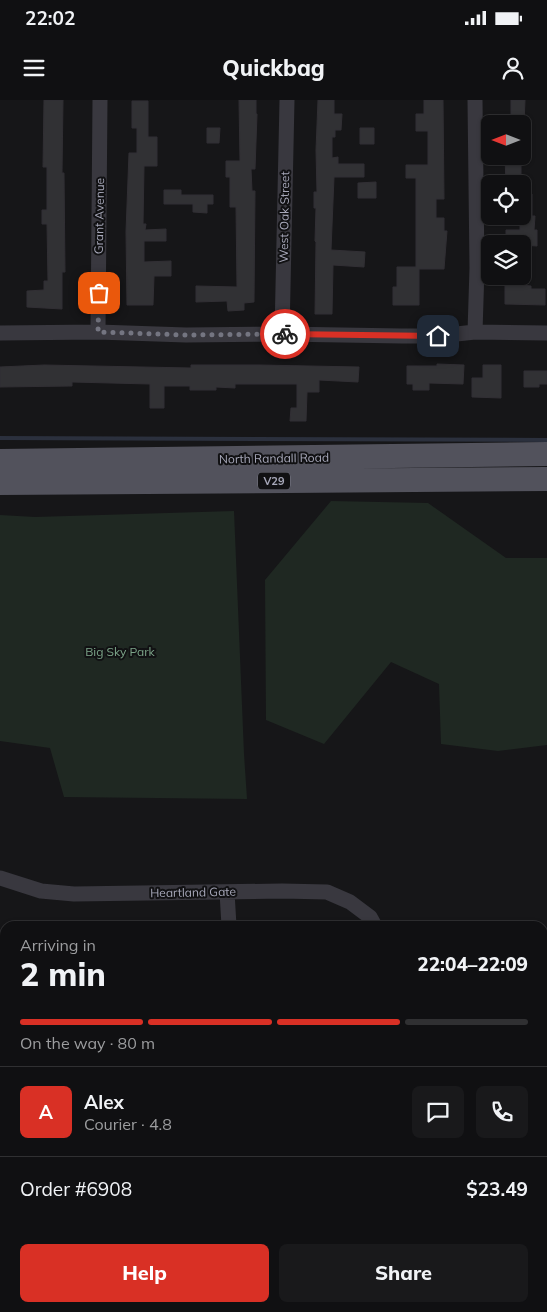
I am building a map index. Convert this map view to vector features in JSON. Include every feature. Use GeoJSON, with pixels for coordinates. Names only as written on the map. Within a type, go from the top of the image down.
{"type":"FeatureCollection","features":[{"type":"Feature","properties":{"kind":"main road","name":"North Randall Road"},"geometry":{"type":"LineString","coordinates":[[0,461],[547,454]]}},
{"type":"Feature","properties":{"kind":"main road","name":"North Randall Road"},"geometry":{"type":"LineString","coordinates":[[0,483],[547,479]]}},
{"type":"Feature","properties":{"kind":"street","name":"Grant Avenue"},"geometry":{"type":"LineString","coordinates":[[98,332],[100,100]]}},
{"type":"Feature","properties":{"kind":"street","name":"West Oak Street"},"geometry":{"type":"LineString","coordinates":[[282,334],[287,100]]}},
{"type":"Feature","properties":{"kind":"street"},"geometry":{"type":"LineString","coordinates":[[475,332],[477,268],[476,100]]}},
{"type":"Feature","properties":{"kind":"street"},"geometry":{"type":"LineString","coordinates":[[0,333],[98,332],[186,335],[420,336],[475,332],[547,333]]}},
{"type":"Feature","properties":{"kind":"street","name":"Heartland Gate"},"geometry":{"type":"LineString","coordinates":[[0,878],[41,890],[74,894],[282,890],[327,892],[350,902],[370,917],[372,921]]}},
{"type":"Feature","properties":{"kind":"street"},"geometry":{"type":"LineString","coordinates":[[227,892],[229,921]]}},
{"type":"Feature","properties":{"kind":"green space"},"geometry":{"type":"Polygon","coordinates":[[[331,501],[428,503],[506,558],[547,558],[547,745],[498,751],[441,744],[439,684],[391,662],[324,744],[266,720],[265,580],[331,501]]]}},
{"type":"Feature","properties":{"kind":"green space","name":"Big Sky Park"},"geometry":{"type":"Polygon","coordinates":[[[234,511],[247,799],[64,797],[50,748],[0,741],[0,515],[35,517],[234,511]]]}},
{"type":"Feature","properties":{"kind":"building"},"geometry":{"type":"Polygon","coordinates":[[[44,100],[63,100],[62,173],[64,173],[65,272],[62,272],[62,309],[27,307],[27,291],[44,290],[44,281],[48,281],[47,224],[42,224],[42,210],[47,210],[47,167],[43,167],[44,100]]]}},
{"type":"Feature","properties":{"kind":"building"},"geometry":{"type":"Polygon","coordinates":[[[239,100],[256,100],[255,169],[251,169],[252,191],[255,191],[254,302],[244,303],[244,310],[228,311],[227,301],[196,302],[196,286],[237,287],[236,207],[230,207],[230,177],[226,177],[226,161],[240,161],[239,100]]]}},
{"type":"Feature","properties":{"kind":"building"},"geometry":{"type":"Polygon","coordinates":[[[318,100],[334,100],[334,114],[342,114],[341,130],[335,130],[335,137],[332,137],[332,158],[338,157],[338,164],[364,164],[364,177],[334,177],[331,250],[365,252],[364,267],[333,265],[332,314],[315,314],[316,208],[314,208],[314,192],[317,192],[318,100]]]}},
{"type":"Feature","properties":{"kind":"building"},"geometry":{"type":"Polygon","coordinates":[[[424,100],[443,100],[444,199],[436,199],[436,218],[444,218],[444,231],[447,231],[444,269],[419,269],[419,305],[393,305],[393,287],[397,287],[397,267],[416,267],[416,178],[406,178],[406,165],[428,165],[428,131],[416,131],[416,114],[424,114],[424,100]]]}},
{"type":"Feature","properties":{"kind":"building"},"geometry":{"type":"Polygon","coordinates":[[[511,100],[525,100],[524,115],[511,115],[511,100]]]}},
{"type":"Feature","properties":{"kind":"building"},"geometry":{"type":"Polygon","coordinates":[[[132,101],[148,101],[148,137],[157,137],[157,166],[144,166],[143,224],[146,224],[145,230],[166,229],[166,241],[144,241],[144,262],[171,261],[171,276],[154,276],[153,305],[127,305],[126,232],[129,153],[137,153],[137,128],[132,128],[132,101]]]}},
{"type":"Feature","properties":{"kind":"building"},"geometry":{"type":"Polygon","coordinates":[[[207,128],[220,128],[219,143],[207,143],[207,128]]]}},
{"type":"Feature","properties":{"kind":"building"},"geometry":{"type":"Polygon","coordinates":[[[360,128],[374,128],[374,144],[360,144],[360,128]]]}},
{"type":"Feature","properties":{"kind":"building"},"geometry":{"type":"Polygon","coordinates":[[[505,165],[521,165],[521,175],[506,175],[505,165]]]}},
{"type":"Feature","properties":{"kind":"building"},"geometry":{"type":"Polygon","coordinates":[[[376,182],[376,198],[358,198],[358,183],[376,182]]]}},
{"type":"Feature","properties":{"kind":"building"},"geometry":{"type":"Polygon","coordinates":[[[164,190],[181,190],[181,195],[213,195],[213,204],[207,204],[207,213],[193,212],[193,204],[164,204],[164,190]]]}},
{"type":"Feature","properties":{"kind":"building"},"geometry":{"type":"Polygon","coordinates":[[[532,194],[532,216],[535,216],[534,230],[537,230],[537,246],[531,246],[531,235],[506,235],[506,230],[520,230],[520,225],[531,225],[532,194]]]}},
{"type":"Feature","properties":{"kind":"building"},"geometry":{"type":"Polygon","coordinates":[[[505,285],[531,286],[531,289],[545,289],[545,305],[505,304],[505,285]]]}},
{"type":"Feature","properties":{"kind":"building"},"geometry":{"type":"Polygon","coordinates":[[[437,364],[464,365],[463,384],[429,383],[429,390],[413,390],[413,384],[407,384],[407,366],[437,366],[437,364]]]}},
{"type":"Feature","properties":{"kind":"building"},"geometry":{"type":"Polygon","coordinates":[[[44,365],[191,368],[191,365],[359,367],[358,382],[319,380],[319,392],[307,392],[306,421],[290,421],[291,408],[297,408],[297,384],[235,384],[235,388],[216,387],[216,390],[190,390],[190,386],[164,386],[164,408],[150,408],[150,384],[72,382],[72,386],[0,387],[0,367],[44,365]]]}},
{"type":"Feature","properties":{"kind":"building"},"geometry":{"type":"Polygon","coordinates":[[[483,365],[501,365],[501,398],[472,397],[472,378],[483,378],[483,365]]]}},
{"type":"Feature","properties":{"kind":"building"},"geometry":{"type":"Polygon","coordinates":[[[524,371],[547,371],[547,384],[539,384],[539,387],[524,387],[524,371]]]}},
{"type":"Feature","properties":{"kind":"waterway"},"geometry":{"type":"LineString","coordinates":[[0,438],[547,440]]}},
{"type":"Feature","properties":{"kind":"way so far"},"geometry":{"type":"LineString","coordinates":[[99,293],[98,332],[186,335],[285,334]]}},
{"type":"Feature","properties":{"kind":"route"},"geometry":{"type":"LineString","coordinates":[[285,334],[438,336]]}}]}
